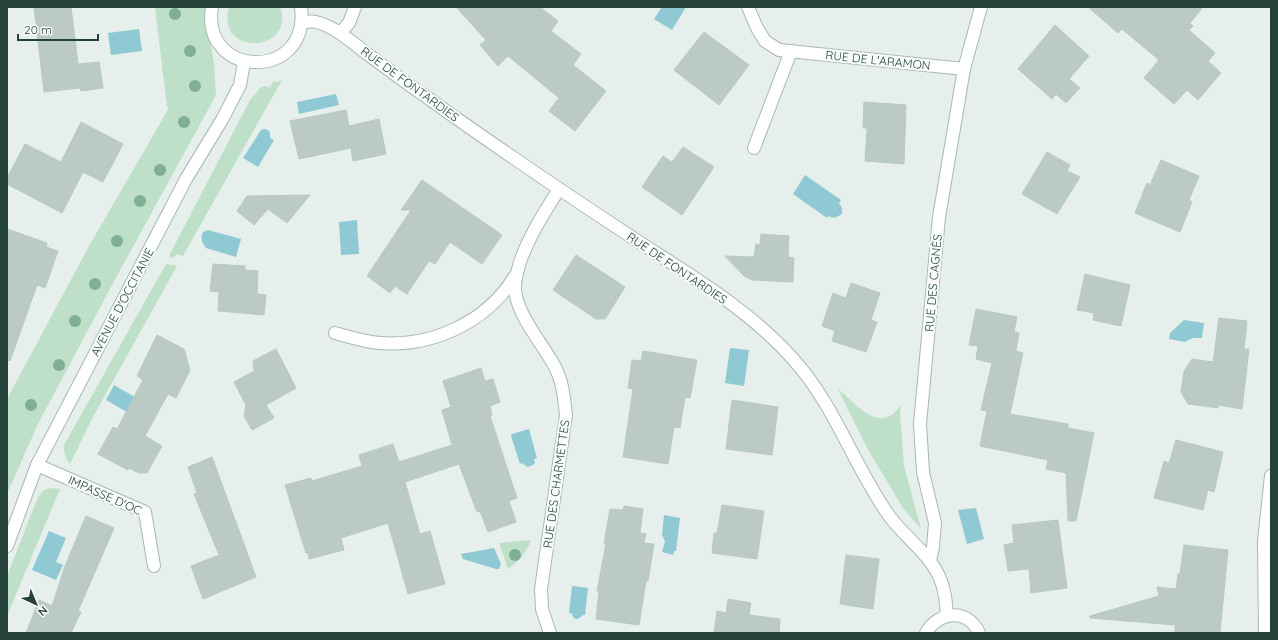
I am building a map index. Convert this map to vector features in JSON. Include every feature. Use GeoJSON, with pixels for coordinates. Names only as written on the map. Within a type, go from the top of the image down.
{"type":"FeatureCollection","features":[{"type":"Feature","properties":{"kind":"street"},"geometry":{"type":"LineString","coordinates":[[212,7],[211,16],[213,31],[219,44],[230,55],[244,62],[260,63],[275,59],[288,50],[298,38],[302,22],[302,7]]}},
{"type":"Feature","properties":{"kind":"street"},"geometry":{"type":"LineString","coordinates":[[340,33],[349,23],[354,7]]}},
{"type":"Feature","properties":{"kind":"street","name":"RUE DE L'ARAMON"},"geometry":{"type":"LineString","coordinates":[[748,7],[757,28],[765,41],[779,50],[964,69]]}},
{"type":"Feature","properties":{"kind":"street","name":"RUE DES CAGNÈS"},"geometry":{"type":"LineString","coordinates":[[930,561],[934,547],[935,523],[923,472],[920,424],[939,217],[964,69],[981,7]]}},
{"type":"Feature","properties":{"kind":"street","name":"RUE DE FONTARDIES"},"geometry":{"type":"LineString","coordinates":[[302,22],[315,22],[340,33],[421,93],[558,189],[742,312],[769,335],[793,358],[814,383],[872,489],[891,518],[930,561],[940,577],[946,599],[947,616]]}},
{"type":"Feature","properties":{"kind":"street"},"geometry":{"type":"LineString","coordinates":[[754,148],[791,51]]}},
{"type":"Feature","properties":{"kind":"street","name":"AVENUE D'OCCITANIE"},"geometry":{"type":"LineString","coordinates":[[7,546],[37,465],[186,179],[223,118],[240,85],[244,62]]}},
{"type":"Feature","properties":{"kind":"street","name":"RUE DES CHARMETTES"},"geometry":{"type":"LineString","coordinates":[[550,633],[542,609],[541,589],[566,415],[562,386],[556,368],[520,308],[516,297],[515,286],[516,276],[525,247],[558,189]]}},
{"type":"Feature","properties":{"kind":"street"},"geometry":{"type":"LineString","coordinates":[[336,333],[379,343],[405,344],[432,339],[458,329],[483,313],[501,297],[516,276]]}},
{"type":"Feature","properties":{"kind":"street","name":"IMPASSE D'OC"},"geometry":{"type":"LineString","coordinates":[[37,465],[145,512],[154,566]]}},
{"type":"Feature","properties":{"kind":"street"},"geometry":{"type":"LineString","coordinates":[[1265,633],[1264,541],[1271,476]]}},
{"type":"Feature","properties":{"kind":"street"},"geometry":{"type":"LineString","coordinates":[[926,633],[935,622],[947,616],[956,615],[964,617],[972,622],[979,633]]}},
{"type":"Feature","properties":{"kind":"green space"},"geometry":{"type":"Polygon","coordinates":[[[155,7],[205,7],[214,64],[216,95],[38,424],[7,494],[7,399],[89,246],[169,108],[167,107],[155,7]]]}},
{"type":"Feature","properties":{"kind":"green space"},"geometry":{"type":"Polygon","coordinates":[[[229,7],[280,7],[282,22],[277,33],[268,40],[256,43],[244,42],[234,35],[228,24],[229,7]]]}},
{"type":"Feature","properties":{"kind":"green space"},"geometry":{"type":"Polygon","coordinates":[[[282,80],[183,256],[178,254],[173,258],[170,257],[170,254],[250,100],[260,88],[264,86],[272,88],[270,86],[274,81],[276,82],[282,80]]]}},
{"type":"Feature","properties":{"kind":"green space"},"geometry":{"type":"Polygon","coordinates":[[[166,264],[177,266],[93,417],[70,464],[65,455],[64,445],[166,264]]]}},
{"type":"Feature","properties":{"kind":"green space"},"geometry":{"type":"Polygon","coordinates":[[[838,389],[860,409],[877,418],[885,418],[893,414],[901,405],[900,413],[904,466],[921,529],[903,508],[867,448],[838,389]]]}},
{"type":"Feature","properties":{"kind":"green space"},"geometry":{"type":"Polygon","coordinates":[[[51,488],[60,489],[7,616],[7,576],[37,499],[43,491],[51,488]]]}},
{"type":"Feature","properties":{"kind":"green space"},"geometry":{"type":"Polygon","coordinates":[[[531,540],[522,556],[508,569],[499,543],[531,540]]]}},
{"type":"Feature","properties":{"kind":"water"},"geometry":{"type":"Polygon","coordinates":[[[662,7],[686,7],[672,30],[654,19],[662,7]]]}},
{"type":"Feature","properties":{"kind":"water"},"geometry":{"type":"Polygon","coordinates":[[[139,29],[142,51],[111,55],[108,33],[139,29]]]}},
{"type":"Feature","properties":{"kind":"water"},"geometry":{"type":"Polygon","coordinates":[[[336,94],[339,105],[299,114],[297,102],[336,94]]]}},
{"type":"Feature","properties":{"kind":"water"},"geometry":{"type":"Polygon","coordinates":[[[261,130],[268,130],[270,133],[270,138],[274,140],[258,167],[243,158],[261,130]]]}},
{"type":"Feature","properties":{"kind":"water"},"geometry":{"type":"Polygon","coordinates":[[[805,175],[841,200],[839,203],[842,208],[842,214],[835,217],[828,216],[827,218],[793,194],[805,175]]]}},
{"type":"Feature","properties":{"kind":"water"},"geometry":{"type":"Polygon","coordinates":[[[357,220],[359,254],[341,255],[339,222],[357,220]]]}},
{"type":"Feature","properties":{"kind":"water"},"geometry":{"type":"Polygon","coordinates":[[[208,230],[241,239],[236,257],[206,248],[202,237],[203,232],[208,230]]]}},
{"type":"Feature","properties":{"kind":"water"},"geometry":{"type":"Polygon","coordinates":[[[1184,320],[1204,323],[1202,338],[1193,338],[1185,342],[1169,339],[1170,333],[1184,320]]]}},
{"type":"Feature","properties":{"kind":"water"},"geometry":{"type":"Polygon","coordinates":[[[730,348],[749,350],[744,386],[725,383],[730,348]]]}},
{"type":"Feature","properties":{"kind":"water"},"geometry":{"type":"Polygon","coordinates":[[[114,385],[140,400],[132,415],[106,400],[114,385]]]}},
{"type":"Feature","properties":{"kind":"water"},"geometry":{"type":"Polygon","coordinates":[[[529,429],[537,458],[534,459],[535,463],[533,465],[527,467],[522,463],[520,464],[511,436],[512,434],[529,429]]]}},
{"type":"Feature","properties":{"kind":"water"},"geometry":{"type":"Polygon","coordinates":[[[976,508],[984,539],[967,544],[958,510],[976,508]]]}},
{"type":"Feature","properties":{"kind":"water"},"geometry":{"type":"Polygon","coordinates":[[[664,515],[680,518],[676,551],[674,551],[673,555],[662,552],[665,541],[662,535],[664,515]]]}},
{"type":"Feature","properties":{"kind":"water"},"geometry":{"type":"Polygon","coordinates":[[[49,531],[66,538],[56,562],[63,565],[56,580],[32,570],[49,531]]]}},
{"type":"Feature","properties":{"kind":"water"},"geometry":{"type":"Polygon","coordinates":[[[494,548],[501,564],[499,569],[463,559],[461,554],[494,548]]]}},
{"type":"Feature","properties":{"kind":"water"},"geometry":{"type":"Polygon","coordinates":[[[572,586],[588,588],[585,615],[578,619],[569,613],[572,586]]]}},
{"type":"Feature","properties":{"kind":"building"},"geometry":{"type":"Polygon","coordinates":[[[34,7],[71,7],[78,64],[99,62],[103,88],[81,91],[80,88],[44,92],[34,7]]]}},
{"type":"Feature","properties":{"kind":"building"},"geometry":{"type":"Polygon","coordinates":[[[456,7],[540,7],[558,21],[551,31],[581,54],[573,65],[606,91],[575,131],[549,111],[559,98],[508,56],[498,66],[480,45],[486,40],[456,7]]]}},
{"type":"Feature","properties":{"kind":"building"},"geometry":{"type":"Polygon","coordinates":[[[1088,7],[1203,7],[1190,23],[1193,26],[1189,30],[1215,53],[1208,61],[1221,73],[1198,100],[1187,90],[1174,104],[1144,78],[1159,60],[1122,29],[1118,33],[1088,7]]]}},
{"type":"Feature","properties":{"kind":"building"},"geometry":{"type":"Polygon","coordinates":[[[1055,25],[1089,56],[1069,79],[1080,88],[1066,103],[1056,94],[1052,99],[1018,69],[1055,25]]]}},
{"type":"Feature","properties":{"kind":"building"},"geometry":{"type":"Polygon","coordinates":[[[704,32],[749,65],[719,105],[674,70],[704,32]]]}},
{"type":"Feature","properties":{"kind":"building"},"geometry":{"type":"Polygon","coordinates":[[[864,102],[906,105],[904,164],[865,161],[867,128],[863,128],[864,102]]]}},
{"type":"Feature","properties":{"kind":"building"},"geometry":{"type":"Polygon","coordinates":[[[346,110],[349,126],[379,119],[386,154],[353,161],[351,148],[299,159],[290,121],[346,110]]]}},
{"type":"Feature","properties":{"kind":"building"},"geometry":{"type":"Polygon","coordinates":[[[81,122],[123,144],[103,182],[83,172],[62,213],[7,184],[7,178],[25,144],[61,162],[81,122]]]}},
{"type":"Feature","properties":{"kind":"building"},"geometry":{"type":"Polygon","coordinates":[[[683,147],[714,167],[682,215],[642,187],[663,156],[672,162],[683,147]]]}},
{"type":"Feature","properties":{"kind":"building"},"geometry":{"type":"Polygon","coordinates":[[[1047,152],[1070,165],[1067,171],[1080,177],[1057,214],[1022,194],[1047,152]]]}},
{"type":"Feature","properties":{"kind":"building"},"geometry":{"type":"Polygon","coordinates":[[[1161,160],[1199,176],[1189,200],[1192,202],[1180,232],[1135,213],[1147,183],[1150,185],[1161,160]]]}},
{"type":"Feature","properties":{"kind":"building"},"geometry":{"type":"Polygon","coordinates":[[[422,180],[502,235],[482,264],[450,242],[435,264],[429,261],[407,294],[395,286],[390,293],[367,276],[411,210],[401,210],[422,180]]]}},
{"type":"Feature","properties":{"kind":"building"},"geometry":{"type":"Polygon","coordinates":[[[310,195],[287,223],[268,209],[254,225],[237,211],[247,196],[310,195]]]}},
{"type":"Feature","properties":{"kind":"building"},"geometry":{"type":"Polygon","coordinates":[[[7,229],[47,243],[46,247],[58,251],[45,288],[37,285],[10,361],[7,360],[7,229]]]}},
{"type":"Feature","properties":{"kind":"building"},"geometry":{"type":"Polygon","coordinates":[[[761,234],[789,236],[788,257],[794,258],[793,282],[752,280],[744,276],[725,256],[754,257],[756,244],[760,245],[761,234]]]}},
{"type":"Feature","properties":{"kind":"building"},"geometry":{"type":"Polygon","coordinates":[[[576,255],[625,287],[605,319],[596,319],[553,290],[576,255]]]}},
{"type":"Feature","properties":{"kind":"building"},"geometry":{"type":"Polygon","coordinates":[[[213,264],[245,266],[245,270],[258,271],[257,294],[266,295],[264,315],[218,311],[219,292],[210,291],[213,264]]]}},
{"type":"Feature","properties":{"kind":"building"},"geometry":{"type":"Polygon","coordinates":[[[1085,274],[1130,285],[1121,326],[1093,320],[1094,313],[1077,310],[1085,274]]]}},
{"type":"Feature","properties":{"kind":"building"},"geometry":{"type":"Polygon","coordinates":[[[851,283],[880,293],[871,320],[877,322],[866,352],[832,341],[835,331],[822,326],[833,293],[846,298],[851,283]]]}},
{"type":"Feature","properties":{"kind":"building"},"geometry":{"type":"Polygon","coordinates":[[[976,309],[1017,317],[1014,332],[1019,333],[1016,351],[1023,353],[1010,414],[1068,424],[1068,428],[1094,433],[1076,521],[1068,521],[1066,473],[1046,469],[1048,460],[980,446],[987,411],[981,410],[992,363],[976,359],[978,346],[969,345],[976,309]]]}},
{"type":"Feature","properties":{"kind":"building"},"geometry":{"type":"Polygon","coordinates":[[[1219,318],[1247,321],[1244,349],[1249,349],[1242,409],[1218,405],[1218,408],[1188,404],[1181,392],[1184,371],[1192,359],[1213,362],[1219,318]]]}},
{"type":"Feature","properties":{"kind":"building"},"geometry":{"type":"Polygon","coordinates":[[[157,335],[184,349],[190,370],[176,398],[168,394],[145,436],[162,446],[147,473],[139,473],[129,468],[128,470],[98,454],[113,427],[117,429],[143,380],[137,376],[157,335]]]}},
{"type":"Feature","properties":{"kind":"building"},"geometry":{"type":"Polygon","coordinates":[[[276,349],[296,388],[266,405],[274,418],[252,430],[244,416],[246,405],[234,382],[254,371],[253,361],[276,349]]]}},
{"type":"Feature","properties":{"kind":"building"},"geometry":{"type":"Polygon","coordinates":[[[643,351],[697,360],[690,398],[685,397],[680,428],[674,427],[668,464],[623,457],[633,389],[628,388],[632,360],[641,361],[643,351]]]}},
{"type":"Feature","properties":{"kind":"building"},"geometry":{"type":"Polygon","coordinates":[[[481,368],[485,381],[493,379],[500,402],[490,406],[492,415],[490,416],[517,498],[509,501],[516,522],[488,532],[480,511],[477,512],[459,464],[405,482],[420,534],[430,531],[445,584],[408,594],[388,523],[341,538],[344,550],[309,559],[285,485],[311,478],[312,481],[362,466],[359,455],[393,444],[399,462],[452,445],[442,410],[451,407],[443,381],[481,368]]]}},
{"type":"Feature","properties":{"kind":"building"},"geometry":{"type":"Polygon","coordinates":[[[732,400],[778,407],[772,455],[726,449],[732,400]]]}},
{"type":"Feature","properties":{"kind":"building"},"geometry":{"type":"Polygon","coordinates":[[[1176,440],[1223,452],[1214,492],[1208,490],[1203,510],[1154,498],[1164,461],[1169,463],[1176,440]]]}},
{"type":"Feature","properties":{"kind":"building"},"geometry":{"type":"Polygon","coordinates":[[[212,457],[256,577],[203,599],[191,566],[219,555],[194,494],[197,493],[188,467],[212,457]]]}},
{"type":"Feature","properties":{"kind":"building"},"geometry":{"type":"Polygon","coordinates":[[[722,505],[764,511],[757,559],[712,553],[714,533],[717,533],[722,505]]]}},
{"type":"Feature","properties":{"kind":"building"},"geometry":{"type":"Polygon","coordinates":[[[624,506],[643,509],[640,533],[646,534],[644,543],[654,544],[639,625],[596,619],[599,591],[597,591],[606,544],[604,544],[610,509],[623,510],[624,506]]]}},
{"type":"Feature","properties":{"kind":"building"},"geometry":{"type":"Polygon","coordinates":[[[86,516],[114,528],[78,611],[81,612],[71,633],[26,633],[39,600],[52,606],[65,566],[86,516]]]}},
{"type":"Feature","properties":{"kind":"building"},"geometry":{"type":"Polygon","coordinates":[[[1058,520],[1067,588],[1031,593],[1029,569],[1008,571],[1004,545],[1014,543],[1012,525],[1058,520]]]}},
{"type":"Feature","properties":{"kind":"building"},"geometry":{"type":"Polygon","coordinates":[[[1184,545],[1228,550],[1220,633],[1175,633],[1175,625],[1090,618],[1090,616],[1159,596],[1157,587],[1176,589],[1178,574],[1180,574],[1184,545]]]}},
{"type":"Feature","properties":{"kind":"building"},"geometry":{"type":"Polygon","coordinates":[[[846,555],[879,559],[873,609],[840,604],[846,555]]]}},
{"type":"Feature","properties":{"kind":"building"},"geometry":{"type":"Polygon","coordinates":[[[728,599],[751,603],[749,615],[780,619],[779,633],[714,633],[717,611],[726,613],[728,599]]]}}]}
